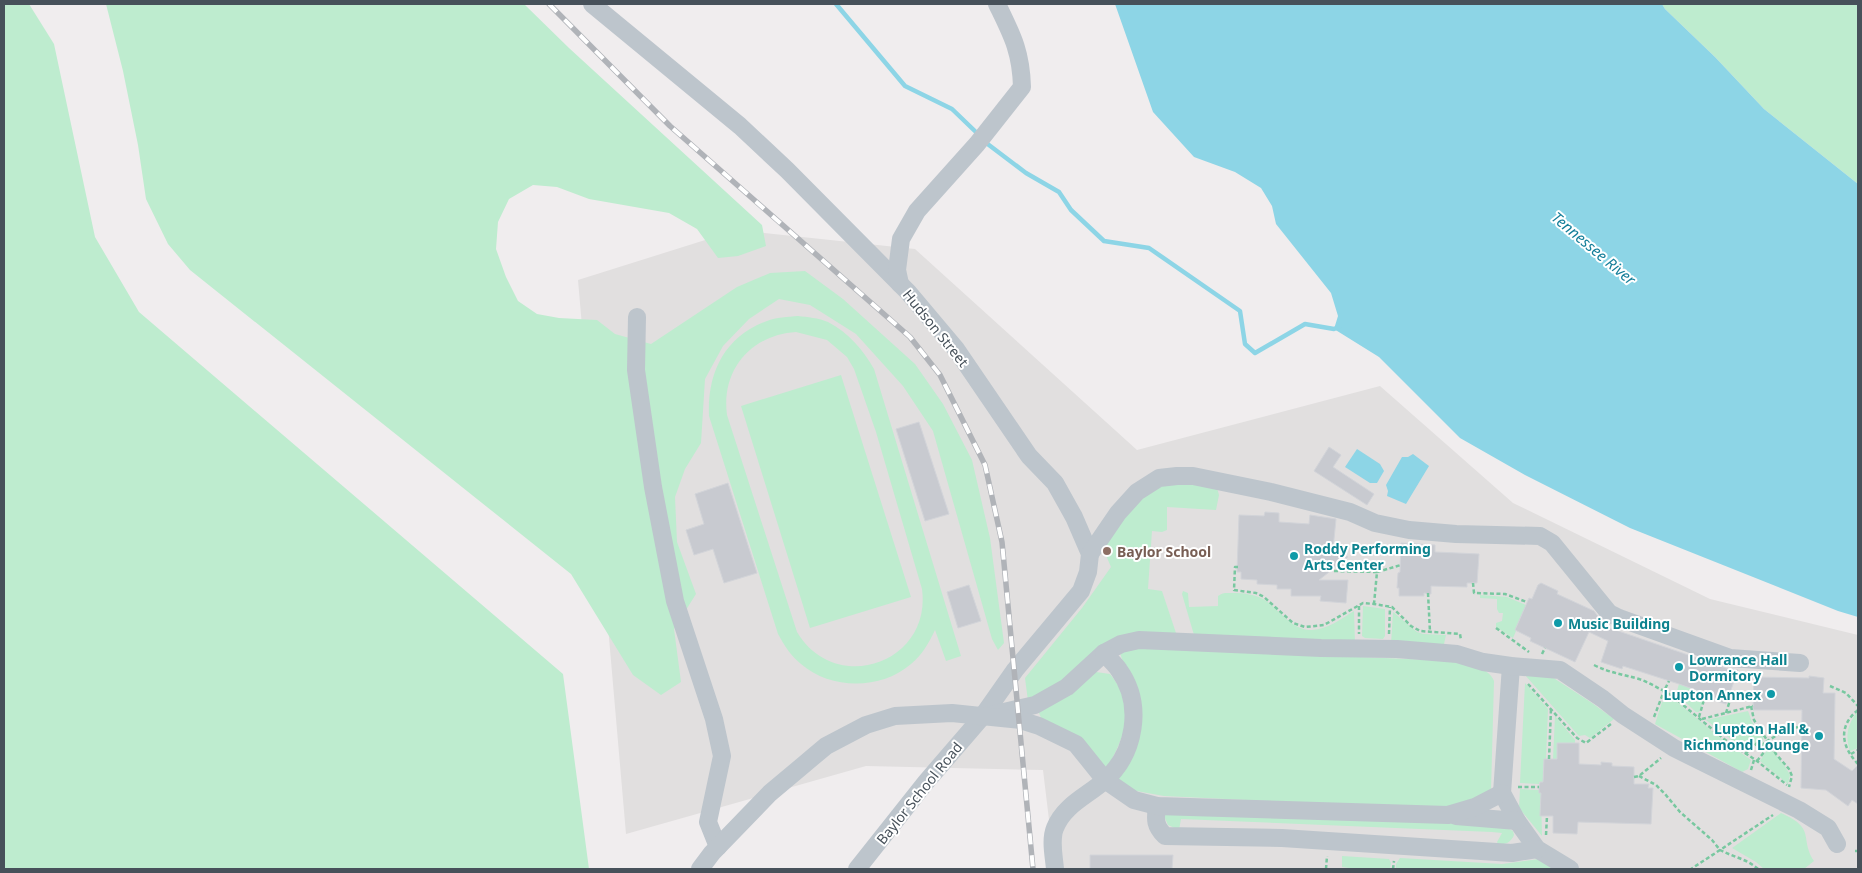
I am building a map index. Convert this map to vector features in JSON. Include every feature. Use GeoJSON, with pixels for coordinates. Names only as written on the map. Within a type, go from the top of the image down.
{"type":"FeatureCollection","features":[{"type":"Feature","properties":{"kind":"street","name":"Hudson Street"},"geometry":{"type":"LineString","coordinates":[[592,4],[747,132],[788,170],[900,284],[956,349],[1028,456],[1055,483],[1074,517],[1090,554]]}},
{"type":"Feature","properties":{"kind":"street"},"geometry":{"type":"LineString","coordinates":[[900,284],[897,270],[901,239],[917,211],[976,144],[1022,87],[1017,45],[997,4]]}},
{"type":"Feature","properties":{"kind":"street"},"geometry":{"type":"LineString","coordinates":[[638,317],[636,370],[653,487],[673,592],[714,719],[722,756],[708,822],[718,847]]}},
{"type":"Feature","properties":{"kind":"street"},"geometry":{"type":"LineString","coordinates":[[982,717],[1015,670],[1081,591],[1088,572],[1090,554],[1118,513],[1144,486],[1159,478],[1177,476],[1193,476],[1280,494],[1409,530],[1456,534],[1540,536],[1552,543],[1609,613],[1619,618],[1730,658],[1800,663]]}},
{"type":"Feature","properties":{"kind":"street"},"geometry":{"type":"LineString","coordinates":[[982,717],[1035,705],[1066,688],[1104,653],[1121,644],[1139,640],[1322,648],[1397,649],[1457,654],[1483,662],[1517,660],[1560,670],[1623,715],[1674,748],[1799,810],[1828,828],[1837,844]]}},
{"type":"Feature","properties":{"kind":"street"},"geometry":{"type":"LineString","coordinates":[[1055,869],[1054,828],[1076,800],[1105,780],[1128,748],[1133,734],[1133,708],[1129,689],[1120,671],[1104,653]]}},
{"type":"Feature","properties":{"kind":"street"},"geometry":{"type":"LineString","coordinates":[[1517,660],[1502,793],[1517,821],[1537,849],[1570,869]]}},
{"type":"Feature","properties":{"kind":"street"},"geometry":{"type":"LineString","coordinates":[[700,869],[718,847],[770,793],[826,746],[866,725],[895,716],[917,714],[952,713],[1020,720],[1040,726],[1076,744],[1105,780],[1134,800],[1156,806],[1448,815],[1517,821]]}},
{"type":"Feature","properties":{"kind":"street","name":"Baylor School Road"},"geometry":{"type":"LineString","coordinates":[[857,869],[926,782],[982,717]]}},
{"type":"Feature","properties":{"kind":"street"},"geometry":{"type":"LineString","coordinates":[[1448,815],[1475,807],[1502,793]]}},
{"type":"Feature","properties":{"kind":"street"},"geometry":{"type":"LineString","coordinates":[[1156,806],[1155,818],[1158,828],[1165,836],[1282,838],[1512,852],[1537,849]]}},
{"type":"Feature","properties":{"kind":"path"},"geometry":{"type":"LineString","coordinates":[[1334,571],[1377,572],[1400,565]]}},
{"type":"Feature","properties":{"kind":"path"},"geometry":{"type":"LineString","coordinates":[[1238,567],[1235,567],[1234,590],[1256,593],[1298,625],[1305,627],[1324,626],[1363,603],[1374,604],[1390,606],[1411,626],[1420,631],[1460,634],[1463,644]]}},
{"type":"Feature","properties":{"kind":"path"},"geometry":{"type":"LineString","coordinates":[[1374,604],[1377,572]]}},
{"type":"Feature","properties":{"kind":"path"},"geometry":{"type":"LineString","coordinates":[[1473,583],[1474,593],[1505,594],[1527,602]]}},
{"type":"Feature","properties":{"kind":"path"},"geometry":{"type":"LineString","coordinates":[[1428,594],[1430,632]]}},
{"type":"Feature","properties":{"kind":"path"},"geometry":{"type":"LineString","coordinates":[[1359,606],[1359,640]]}},
{"type":"Feature","properties":{"kind":"path"},"geometry":{"type":"LineString","coordinates":[[1389,641],[1390,606]]}},
{"type":"Feature","properties":{"kind":"path"},"geometry":{"type":"LineString","coordinates":[[1496,628],[1532,654],[1517,660]]}},
{"type":"Feature","properties":{"kind":"path"},"geometry":{"type":"LineString","coordinates":[[1537,654],[1542,654],[1545,648]]}},
{"type":"Feature","properties":{"kind":"path"},"geometry":{"type":"LineString","coordinates":[[1594,665],[1610,673],[1642,680],[1664,691],[1669,681]]}},
{"type":"Feature","properties":{"kind":"path"},"geometry":{"type":"LineString","coordinates":[[1528,683],[1577,738],[1586,743],[1623,715]]}},
{"type":"Feature","properties":{"kind":"path"},"geometry":{"type":"LineString","coordinates":[[1830,686],[1846,693],[1858,706]]}},
{"type":"Feature","properties":{"kind":"path"},"geometry":{"type":"LineString","coordinates":[[1706,694],[1700,718],[1752,706],[1754,720],[1769,740],[1776,754],[1789,769],[1792,776],[1789,787]]}},
{"type":"Feature","properties":{"kind":"path"},"geometry":{"type":"LineString","coordinates":[[1726,713],[1731,697],[1729,696]]}},
{"type":"Feature","properties":{"kind":"path"},"geometry":{"type":"LineString","coordinates":[[1549,759],[1551,709]]}},
{"type":"Feature","properties":{"kind":"path"},"geometry":{"type":"LineString","coordinates":[[1858,710],[1850,717],[1845,726],[1844,736],[1846,746],[1858,764]]}},
{"type":"Feature","properties":{"kind":"path"},"geometry":{"type":"LineString","coordinates":[[1761,746],[1789,728],[1802,727]]}},
{"type":"Feature","properties":{"kind":"path"},"geometry":{"type":"LineString","coordinates":[[1745,754],[1757,743],[1765,751],[1757,761]]}},
{"type":"Feature","properties":{"kind":"path"},"geometry":{"type":"LineString","coordinates":[[1634,778],[1674,748]]}},
{"type":"Feature","properties":{"kind":"path"},"geometry":{"type":"LineString","coordinates":[[1850,754],[1858,750]]}},
{"type":"Feature","properties":{"kind":"path"},"geometry":{"type":"LineString","coordinates":[[1639,776],[1656,785],[1680,812],[1712,840],[1720,850],[1690,869]]}},
{"type":"Feature","properties":{"kind":"shaded area","name":"Baylor School"},"geometry":{"type":"Polygon","coordinates":[[[737,230],[915,249],[1137,450],[1380,386],[1513,503],[1710,599],[1858,635],[1858,869],[1055,869],[1043,770],[866,766],[626,834],[578,280],[737,230]]]}},
{"type":"Feature","properties":{"kind":"green space"},"geometry":{"type":"Polygon","coordinates":[[[4,4],[29,4],[54,44],[95,237],[139,312],[563,674],[589,869],[4,869],[4,4]]]}},
{"type":"Feature","properties":{"kind":"green space"},"geometry":{"type":"Polygon","coordinates":[[[106,4],[524,4],[569,48],[762,225],[766,246],[738,256],[718,258],[697,229],[669,213],[589,199],[557,187],[533,185],[509,199],[498,222],[496,249],[506,277],[518,301],[537,314],[559,318],[597,320],[615,334],[651,344],[737,287],[770,273],[805,271],[843,299],[915,364],[943,404],[972,460],[990,538],[1004,643],[998,650],[992,639],[933,431],[903,386],[856,334],[810,305],[779,299],[749,319],[723,346],[705,379],[701,443],[685,469],[675,497],[677,542],[696,594],[674,629],[681,682],[661,695],[633,675],[571,574],[190,270],[168,244],[146,199],[138,145],[123,71],[106,4]]]}},
{"type":"Feature","properties":{"kind":"green space"},"geometry":{"type":"Polygon","coordinates":[[[1662,4],[1858,4],[1858,184],[1764,109],[1662,4]]]}},
{"type":"Feature","properties":{"kind":"green space"},"geometry":{"type":"Polygon","coordinates":[[[798,316],[821,320],[835,326],[855,342],[874,369],[961,656],[946,661],[935,630],[919,657],[899,673],[885,679],[856,684],[827,679],[813,673],[794,657],[778,634],[709,416],[709,400],[715,371],[730,346],[740,336],[752,328],[771,320],[798,316]],[[796,332],[765,340],[753,348],[742,358],[734,370],[726,399],[727,415],[797,632],[814,652],[834,663],[856,666],[878,663],[897,652],[912,636],[921,615],[922,589],[876,432],[854,369],[847,357],[827,340],[796,332]]]}},
{"type":"Feature","properties":{"kind":"green space"},"geometry":{"type":"Polygon","coordinates":[[[841,375],[911,597],[810,628],[741,406],[841,375]]]}},
{"type":"Feature","properties":{"kind":"green space"},"geometry":{"type":"Polygon","coordinates":[[[1189,482],[1217,488],[1219,495],[1216,510],[1167,507],[1167,530],[1162,532],[1152,531],[1148,589],[1162,591],[1176,633],[1155,634],[1028,701],[1025,678],[1082,608],[1111,567],[1102,546],[1117,524],[1153,486],[1189,482]]]}},
{"type":"Feature","properties":{"kind":"green space"},"geometry":{"type":"Polygon","coordinates":[[[1183,591],[1188,593],[1189,607],[1218,606],[1218,596],[1225,593],[1256,596],[1269,603],[1297,627],[1312,630],[1329,626],[1354,611],[1355,643],[1194,635],[1182,594],[1183,591]]]}},
{"type":"Feature","properties":{"kind":"green space"},"geometry":{"type":"Polygon","coordinates":[[[1480,595],[1507,597],[1526,605],[1513,638],[1496,627],[1496,623],[1502,621],[1503,613],[1499,613],[1497,609],[1497,599],[1480,598],[1480,595]]]}},
{"type":"Feature","properties":{"kind":"green space"},"geometry":{"type":"Polygon","coordinates":[[[1363,606],[1385,609],[1385,636],[1383,639],[1365,638],[1362,636],[1363,606]]]}},
{"type":"Feature","properties":{"kind":"green space"},"geometry":{"type":"Polygon","coordinates":[[[1393,612],[1417,632],[1446,635],[1442,647],[1391,644],[1393,612]]]}},
{"type":"Feature","properties":{"kind":"green space"},"geometry":{"type":"Polygon","coordinates":[[[1149,648],[1455,661],[1478,667],[1488,673],[1494,681],[1491,791],[1480,799],[1435,809],[1164,796],[1131,790],[1119,780],[1119,771],[1126,762],[1124,665],[1120,653],[1134,649],[1149,648]]]}},
{"type":"Feature","properties":{"kind":"green space"},"geometry":{"type":"Polygon","coordinates":[[[1096,672],[1110,674],[1124,698],[1126,709],[1126,720],[1120,742],[1109,765],[1103,768],[1042,720],[1039,713],[1040,710],[1077,688],[1096,672]]]}},
{"type":"Feature","properties":{"kind":"green space"},"geometry":{"type":"Polygon","coordinates":[[[1525,675],[1549,675],[1614,719],[1590,738],[1585,735],[1579,736],[1525,675]]]}},
{"type":"Feature","properties":{"kind":"green space"},"geometry":{"type":"Polygon","coordinates":[[[1525,683],[1548,709],[1546,759],[1544,759],[1543,782],[1539,782],[1539,784],[1520,783],[1525,683]]]}},
{"type":"Feature","properties":{"kind":"green space"},"geometry":{"type":"Polygon","coordinates":[[[1679,684],[1703,693],[1703,701],[1699,712],[1696,712],[1676,694],[1679,684]]]}},
{"type":"Feature","properties":{"kind":"green space"},"geometry":{"type":"Polygon","coordinates":[[[1672,698],[1724,741],[1751,760],[1748,769],[1742,772],[1655,724],[1662,702],[1669,701],[1672,698]]]}},
{"type":"Feature","properties":{"kind":"green space"},"geometry":{"type":"Polygon","coordinates":[[[1748,711],[1752,722],[1763,737],[1763,742],[1757,741],[1745,750],[1706,720],[1748,711]]]}},
{"type":"Feature","properties":{"kind":"green space"},"geometry":{"type":"Polygon","coordinates":[[[1858,711],[1858,748],[1850,751],[1848,730],[1851,721],[1858,711]]]}},
{"type":"Feature","properties":{"kind":"green space"},"geometry":{"type":"Polygon","coordinates":[[[1555,716],[1575,740],[1575,743],[1557,743],[1557,759],[1553,759],[1555,716]]]}},
{"type":"Feature","properties":{"kind":"green space"},"geometry":{"type":"Polygon","coordinates":[[[1768,744],[1790,775],[1788,784],[1760,761],[1767,750],[1764,747],[1768,744]]]}},
{"type":"Feature","properties":{"kind":"green space"},"geometry":{"type":"Polygon","coordinates":[[[1520,789],[1539,790],[1539,793],[1541,793],[1542,836],[1519,808],[1520,789]]]}},
{"type":"Feature","properties":{"kind":"green space"},"geometry":{"type":"Polygon","coordinates":[[[1165,813],[1501,825],[1513,831],[1514,835],[1508,842],[1498,844],[1497,842],[1502,833],[1181,819],[1179,830],[1168,825],[1164,816],[1165,813]]]}},
{"type":"Feature","properties":{"kind":"green space"},"geometry":{"type":"Polygon","coordinates":[[[1781,813],[1799,824],[1803,829],[1814,861],[1804,869],[1764,869],[1732,848],[1781,813]]]}},
{"type":"Feature","properties":{"kind":"green space"},"geometry":{"type":"Polygon","coordinates":[[[1342,856],[1389,859],[1391,863],[1390,869],[1350,869],[1342,867],[1342,856]]]}},
{"type":"Feature","properties":{"kind":"green space"},"geometry":{"type":"Polygon","coordinates":[[[1400,858],[1502,864],[1539,859],[1556,869],[1396,869],[1396,864],[1400,858]]]}},
{"type":"Feature","properties":{"kind":"water","name":"Tennessee River"},"geometry":{"type":"Polygon","coordinates":[[[1115,4],[1662,4],[1764,109],[1858,184],[1858,617],[1838,611],[1630,528],[1525,475],[1460,438],[1379,357],[1334,329],[1338,316],[1331,293],[1276,224],[1272,206],[1261,188],[1235,172],[1194,157],[1153,112],[1115,4]]]}},
{"type":"Feature","properties":{"kind":"water"},"geometry":{"type":"Polygon","coordinates":[[[1357,449],[1380,464],[1384,471],[1377,483],[1370,483],[1345,467],[1357,449]]]}},
{"type":"Feature","properties":{"kind":"water"},"geometry":{"type":"Polygon","coordinates":[[[1413,454],[1429,466],[1406,504],[1387,496],[1386,485],[1402,457],[1408,457],[1413,454]]]}},
{"type":"Feature","properties":{"kind":"building"},"geometry":{"type":"Polygon","coordinates":[[[919,422],[949,514],[925,521],[896,429],[919,422]]]}},
{"type":"Feature","properties":{"kind":"building"},"geometry":{"type":"Polygon","coordinates":[[[1329,447],[1341,455],[1333,467],[1374,494],[1367,505],[1314,471],[1329,447]]]}},
{"type":"Feature","properties":{"kind":"building"},"geometry":{"type":"Polygon","coordinates":[[[728,483],[757,573],[724,583],[713,549],[694,555],[686,530],[704,524],[695,494],[728,483]]]}},
{"type":"Feature","properties":{"kind":"building","name":"Roddy Performing Arts Center"},"geometry":{"type":"Polygon","coordinates":[[[1265,512],[1279,513],[1279,522],[1309,524],[1310,515],[1336,519],[1333,549],[1348,557],[1319,580],[1348,580],[1346,603],[1320,601],[1321,596],[1291,596],[1291,589],[1277,589],[1277,585],[1257,584],[1257,580],[1241,579],[1241,572],[1237,572],[1239,515],[1264,516],[1265,512]]]}},
{"type":"Feature","properties":{"kind":"building"},"geometry":{"type":"Polygon","coordinates":[[[1401,543],[1435,545],[1435,552],[1479,554],[1477,583],[1467,583],[1467,587],[1431,586],[1431,594],[1424,593],[1424,596],[1399,596],[1399,588],[1397,588],[1398,573],[1400,572],[1401,543]]]}},
{"type":"Feature","properties":{"kind":"building"},"geometry":{"type":"Polygon","coordinates":[[[1541,583],[1558,591],[1557,594],[1594,611],[1600,619],[1598,624],[1726,668],[1738,670],[1726,704],[1706,698],[1707,694],[1679,684],[1623,666],[1622,669],[1601,662],[1608,641],[1589,632],[1575,662],[1530,641],[1531,638],[1515,630],[1529,598],[1532,599],[1538,585],[1541,583]]]}},
{"type":"Feature","properties":{"kind":"building"},"geometry":{"type":"Polygon","coordinates":[[[969,585],[981,621],[958,628],[947,592],[969,585]]]}},
{"type":"Feature","properties":{"kind":"building","name":"Lupton Hall & Richmond Lounge"},"geometry":{"type":"Polygon","coordinates":[[[1809,676],[1824,678],[1823,693],[1835,693],[1834,759],[1852,771],[1858,765],[1858,804],[1852,800],[1848,806],[1826,790],[1801,788],[1802,710],[1753,710],[1754,677],[1809,678],[1809,676]]]}},
{"type":"Feature","properties":{"kind":"building"},"geometry":{"type":"Polygon","coordinates":[[[1557,743],[1579,743],[1579,764],[1601,765],[1601,762],[1612,763],[1612,766],[1634,767],[1634,784],[1649,784],[1648,788],[1653,788],[1651,824],[1578,822],[1577,834],[1553,833],[1553,816],[1540,816],[1541,793],[1539,793],[1539,787],[1540,782],[1543,782],[1544,759],[1557,759],[1557,743]]]}},
{"type":"Feature","properties":{"kind":"building"},"geometry":{"type":"Polygon","coordinates":[[[1090,855],[1173,855],[1172,869],[1090,869],[1090,855]]]}},
{"type":"Feature","properties":{"kind":"waterway"},"geometry":{"type":"LineString","coordinates":[[836,4],[905,86],[952,109],[978,134]]}},
{"type":"Feature","properties":{"kind":"waterway"},"geometry":{"type":"LineString","coordinates":[[985,142],[1026,173],[1059,192],[1071,210],[1104,241],[1149,248],[1240,311],[1245,344],[1255,353],[1305,324],[1334,329],[1339,327]]}},
{"type":"Feature","properties":{"kind":"railway"},"geometry":{"type":"LineString","coordinates":[[549,4],[670,126],[910,337],[940,375],[985,465],[1002,542],[1033,869]]}},
{"type":"Feature","properties":{"kind":"place","name":"Baylor School"},"geometry":{"type":"Point","coordinates":[1107,551]}},
{"type":"Feature","properties":{"kind":"place","name":"Roddy Performing Arts Center"},"geometry":{"type":"Point","coordinates":[1294,556]}},
{"type":"Feature","properties":{"kind":"place","name":"Music Building"},"geometry":{"type":"Point","coordinates":[1558,623]}},
{"type":"Feature","properties":{"kind":"place","name":"Lowrance Hall Dormitory"},"geometry":{"type":"Point","coordinates":[1679,667]}},
{"type":"Feature","properties":{"kind":"place","name":"Lupton Annex"},"geometry":{"type":"Point","coordinates":[1771,694]}},
{"type":"Feature","properties":{"kind":"place","name":"Lupton Hall & Richmond Lounge"},"geometry":{"type":"Point","coordinates":[1819,736]}}]}
